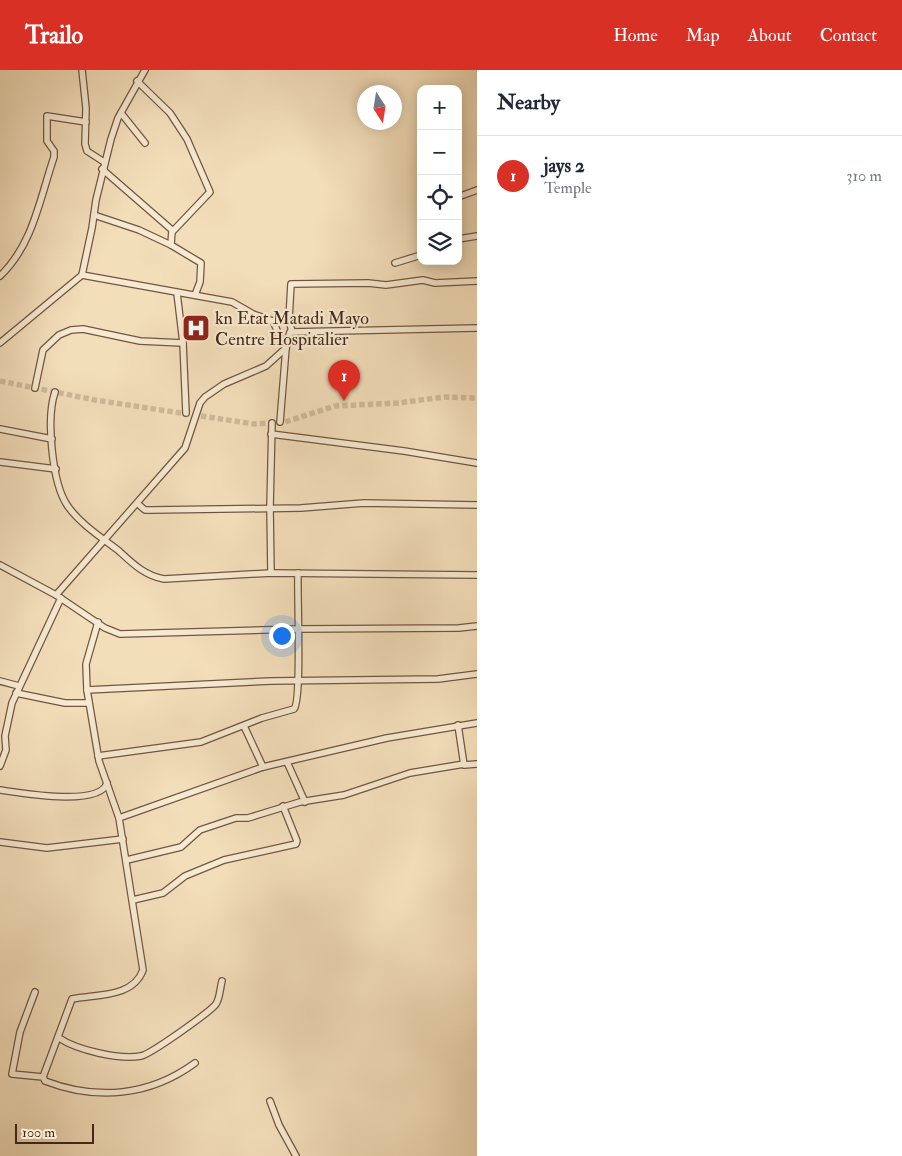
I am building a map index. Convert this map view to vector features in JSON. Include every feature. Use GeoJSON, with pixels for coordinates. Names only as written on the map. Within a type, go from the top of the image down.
{"type":"FeatureCollection","features":[{"type":"Feature","properties":{"kind":"street"},"geometry":{"type":"LineString","coordinates":[[82,70],[86,122],[85,144],[87,151],[104,162]]}},
{"type":"Feature","properties":{"kind":"street"},"geometry":{"type":"LineString","coordinates":[[0,343],[82,275],[104,162],[121,114],[145,70]]}},
{"type":"Feature","properties":{"kind":"street"},"geometry":{"type":"LineString","coordinates":[[138,81],[170,113],[187,139],[210,192],[173,232],[171,245]]}},
{"type":"Feature","properties":{"kind":"street"},"geometry":{"type":"LineString","coordinates":[[121,114],[145,143]]}},
{"type":"Feature","properties":{"kind":"street"},"geometry":{"type":"LineString","coordinates":[[0,276],[12,265],[35,220],[54,157],[54,151],[47,141],[47,116],[86,122]]}},
{"type":"Feature","properties":{"kind":"street"},"geometry":{"type":"LineString","coordinates":[[102,169],[173,232]]}},
{"type":"Feature","properties":{"kind":"street"},"geometry":{"type":"LineString","coordinates":[[462,196],[477,190]]}},
{"type":"Feature","properties":{"kind":"street"},"geometry":{"type":"LineString","coordinates":[[94,215],[139,230],[171,245],[201,263],[200,282],[194,296]]}},
{"type":"Feature","properties":{"kind":"street"},"geometry":{"type":"LineString","coordinates":[[462,238],[477,236]]}},
{"type":"Feature","properties":{"kind":"street"},"geometry":{"type":"LineString","coordinates":[[394,263],[417,256]]}},
{"type":"Feature","properties":{"kind":"street"},"geometry":{"type":"LineString","coordinates":[[82,275],[194,296],[228,300],[252,314],[273,321],[286,347]]}},
{"type":"Feature","properties":{"kind":"street"},"geometry":{"type":"LineString","coordinates":[[292,332],[289,319],[291,284],[368,283],[386,285],[423,280],[435,283],[477,282]]}},
{"type":"Feature","properties":{"kind":"street"},"geometry":{"type":"LineString","coordinates":[[177,293],[183,343],[186,413]]}},
{"type":"Feature","properties":{"kind":"street"},"geometry":{"type":"LineString","coordinates":[[280,422],[286,347],[289,333],[477,328]]}},
{"type":"Feature","properties":{"kind":"street"},"geometry":{"type":"LineString","coordinates":[[35,388],[43,350],[59,335],[71,330],[83,329],[140,341],[183,343]]}},
{"type":"Feature","properties":{"kind":"street"},"geometry":{"type":"LineString","coordinates":[[0,766],[6,750],[5,736],[16,693],[59,597],[104,539],[138,504],[185,448],[200,403],[205,397],[224,384],[266,366],[286,347]]}},
{"type":"Feature","properties":{"kind":"street"},"geometry":{"type":"LineString","coordinates":[[55,392],[51,419],[52,438],[59,488],[68,507],[147,574],[158,578],[271,573],[477,575]]}},
{"type":"Feature","properties":{"kind":"street"},"geometry":{"type":"LineString","coordinates":[[271,573],[272,423]]}},
{"type":"Feature","properties":{"kind":"street"},"geometry":{"type":"LineString","coordinates":[[0,429],[52,438]]}},
{"type":"Feature","properties":{"kind":"street"},"geometry":{"type":"LineString","coordinates":[[271,434],[404,451],[477,463]]}},
{"type":"Feature","properties":{"kind":"street"},"geometry":{"type":"LineString","coordinates":[[0,462],[56,468]]}},
{"type":"Feature","properties":{"kind":"street"},"geometry":{"type":"LineString","coordinates":[[138,504],[145,510],[301,508],[364,504],[477,505]]}},
{"type":"Feature","properties":{"kind":"street"},"geometry":{"type":"LineString","coordinates":[[0,565],[59,597],[115,633],[127,635],[297,629],[446,629],[477,626]]}},
{"type":"Feature","properties":{"kind":"street"},"geometry":{"type":"LineString","coordinates":[[98,756],[188,745],[214,739],[262,718],[294,710],[297,705],[298,681],[298,573]]}},
{"type":"Feature","properties":{"kind":"street"},"geometry":{"type":"LineString","coordinates":[[43,1077],[73,999],[122,991],[139,979],[143,963],[119,818],[98,756],[87,690],[86,664],[98,622]]}},
{"type":"Feature","properties":{"kind":"street"},"geometry":{"type":"LineString","coordinates":[[87,690],[298,681],[438,679],[477,674]]}},
{"type":"Feature","properties":{"kind":"street"},"geometry":{"type":"LineString","coordinates":[[0,681],[19,686]]}},
{"type":"Feature","properties":{"kind":"street"},"geometry":{"type":"LineString","coordinates":[[16,693],[65,703],[89,703]]}},
{"type":"Feature","properties":{"kind":"street"},"geometry":{"type":"LineString","coordinates":[[119,818],[263,768],[387,738],[477,723]]}},
{"type":"Feature","properties":{"kind":"street"},"geometry":{"type":"LineString","coordinates":[[458,725],[464,764]]}},
{"type":"Feature","properties":{"kind":"street"},"geometry":{"type":"LineString","coordinates":[[244,726],[263,768]]}},
{"type":"Feature","properties":{"kind":"street"},"geometry":{"type":"LineString","coordinates":[[287,762],[305,802]]}},
{"type":"Feature","properties":{"kind":"street"},"geometry":{"type":"LineString","coordinates":[[127,860],[181,847],[195,833],[204,828],[283,806],[344,795],[410,773],[464,764],[466,766],[477,764]]}},
{"type":"Feature","properties":{"kind":"street"},"geometry":{"type":"LineString","coordinates":[[0,790],[59,796],[81,796],[98,793],[106,788],[107,782]]}},
{"type":"Feature","properties":{"kind":"street"},"geometry":{"type":"LineString","coordinates":[[134,900],[163,893],[185,876],[224,860],[296,844],[297,841],[283,806]]}},
{"type":"Feature","properties":{"kind":"street"},"geometry":{"type":"LineString","coordinates":[[0,842],[47,848],[123,839]]}},
{"type":"Feature","properties":{"kind":"street"},"geometry":{"type":"LineString","coordinates":[[59,1038],[76,1047],[92,1052],[132,1057],[146,1055],[179,1034],[215,1005],[222,981]]}},
{"type":"Feature","properties":{"kind":"street"},"geometry":{"type":"LineString","coordinates":[[35,992],[20,1032],[12,1074],[43,1077],[45,1081],[76,1092],[118,1093],[156,1086],[196,1063]]}},
{"type":"Feature","properties":{"kind":"street"},"geometry":{"type":"LineString","coordinates":[[270,1101],[279,1125],[296,1156]]}},
{"type":"Feature","properties":{"kind":"tunnel"},"geometry":{"type":"LineString","coordinates":[[0,381],[95,400],[254,424],[285,422],[335,406],[398,403],[444,397],[477,398]]}},
{"type":"Feature","properties":{"kind":"place","name":"kn Etat Matadi Mayo Centre Hospitalier"},"geometry":{"type":"Point","coordinates":[196,328]}},
{"type":"Feature","properties":{"kind":"place","name":"jays 2"},"geometry":{"type":"Point","coordinates":[344,401]}}]}
